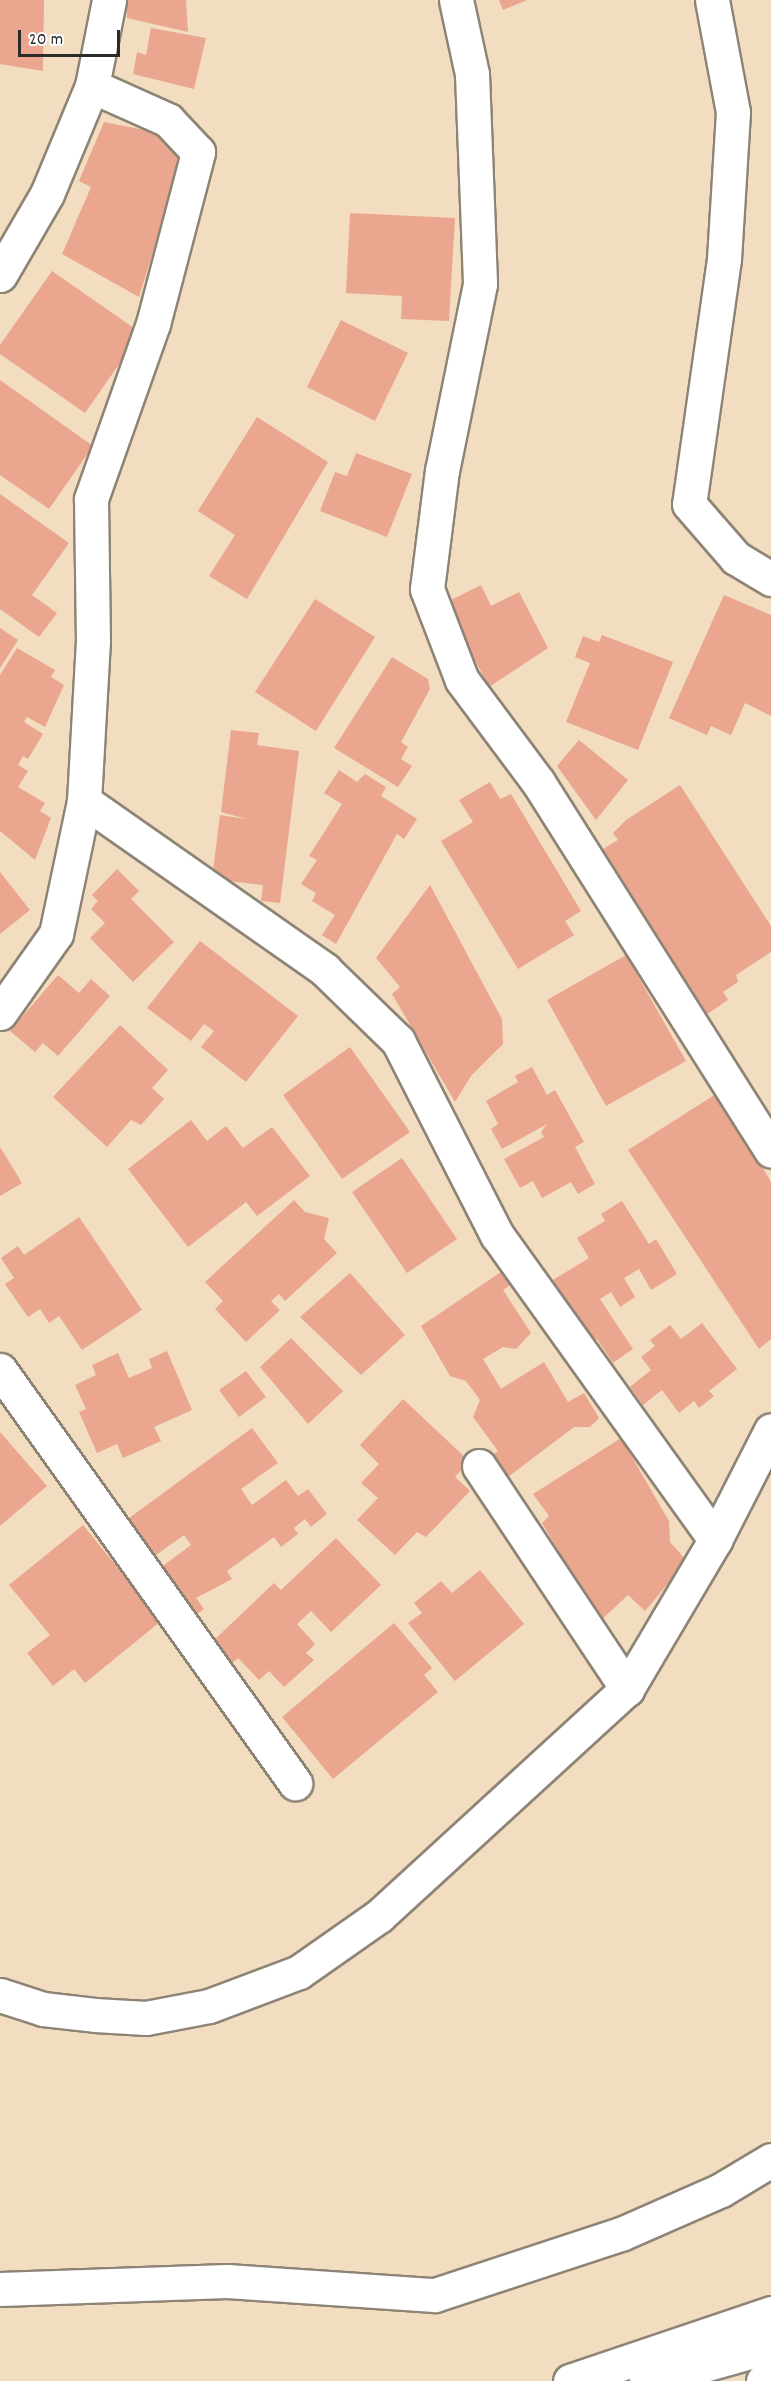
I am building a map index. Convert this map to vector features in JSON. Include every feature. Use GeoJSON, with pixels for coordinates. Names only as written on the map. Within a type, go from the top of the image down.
{"type":"FeatureCollection","features":[{"type":"Feature","properties":{"kind":"main road"},"geometry":{"type":"LineString","coordinates":[[0,275],[47,194],[92,86],[110,0]]}},
{"type":"Feature","properties":{"kind":"main road"},"geometry":{"type":"LineString","coordinates":[[456,0],[472,74],[480,284],[442,470],[427,588],[462,680],[538,782],[771,1149]]}},
{"type":"Feature","properties":{"kind":"main road"},"geometry":{"type":"LineString","coordinates":[[712,0],[733,112],[724,260],[689,504],[736,558],[771,579]]}},
{"type":"Feature","properties":{"kind":"main road"},"geometry":{"type":"LineString","coordinates":[[0,1013],[56,934],[84,801],[93,642],[91,499],[153,324],[198,152],[168,120],[92,86]]}},
{"type":"Feature","properties":{"kind":"main road"},"geometry":{"type":"LineString","coordinates":[[84,801],[325,970],[398,1041],[497,1235],[715,1540]]}},
{"type":"Feature","properties":{"kind":"main road"},"geometry":{"type":"LineString","coordinates":[[0,1370],[295,1783]]}},
{"type":"Feature","properties":{"kind":"main road"},"geometry":{"type":"LineString","coordinates":[[0,1995],[43,2009],[146,2018],[209,2006],[299,1972],[379,1916],[627,1689],[715,1540],[771,1430]]}},
{"type":"Feature","properties":{"kind":"main road"},"geometry":{"type":"LineString","coordinates":[[479,1466],[627,1689]]}},
{"type":"Feature","properties":{"kind":"main road"},"geometry":{"type":"LineString","coordinates":[[0,2289],[226,2281],[435,2295],[621,2234],[721,2190],[771,2160]]}},
{"type":"Feature","properties":{"kind":"main road"},"geometry":{"type":"LineString","coordinates":[[570,2381],[771,2313]]}},
{"type":"Feature","properties":{"kind":"main road"},"geometry":{"type":"LineString","coordinates":[[646,2381],[771,2346]]}},
{"type":"Feature","properties":{"kind":"main road"},"geometry":{"type":"LineString","coordinates":[[764,2381],[771,2379]]}},
{"type":"Feature","properties":{"kind":"building"},"geometry":{"type":"Polygon","coordinates":[[[0,0],[44,0],[43,71],[0,64],[0,0]]]}},
{"type":"Feature","properties":{"kind":"building"},"geometry":{"type":"Polygon","coordinates":[[[127,0],[186,0],[188,32],[127,18],[127,0]]]}},
{"type":"Feature","properties":{"kind":"building"},"geometry":{"type":"Polygon","coordinates":[[[499,0],[527,0],[503,10],[499,0]]]}},
{"type":"Feature","properties":{"kind":"building"},"geometry":{"type":"Polygon","coordinates":[[[151,28],[206,38],[194,89],[133,74],[137,52],[146,55],[151,28]]]}},
{"type":"Feature","properties":{"kind":"building"},"geometry":{"type":"Polygon","coordinates":[[[104,122],[164,134],[183,155],[139,297],[62,254],[91,187],[79,181],[104,122]]]}},
{"type":"Feature","properties":{"kind":"building"},"geometry":{"type":"Polygon","coordinates":[[[350,213],[455,218],[449,321],[401,319],[402,296],[346,293],[350,213]]]}},
{"type":"Feature","properties":{"kind":"building"},"geometry":{"type":"Polygon","coordinates":[[[52,271],[141,333],[85,413],[0,354],[0,345],[52,271]]]}},
{"type":"Feature","properties":{"kind":"building"},"geometry":{"type":"Polygon","coordinates":[[[341,320],[408,353],[375,421],[307,387],[341,320]]]}},
{"type":"Feature","properties":{"kind":"building"},"geometry":{"type":"Polygon","coordinates":[[[0,380],[93,446],[49,509],[0,475],[0,380]]]}},
{"type":"Feature","properties":{"kind":"building"},"geometry":{"type":"Polygon","coordinates":[[[257,417],[328,462],[247,599],[209,576],[235,535],[198,511],[257,417]]]}},
{"type":"Feature","properties":{"kind":"building"},"geometry":{"type":"Polygon","coordinates":[[[356,453],[412,474],[387,537],[320,511],[335,472],[347,476],[356,453]]]}},
{"type":"Feature","properties":{"kind":"building"},"geometry":{"type":"Polygon","coordinates":[[[0,494],[69,543],[32,595],[57,613],[39,637],[0,609],[0,494]]]}},
{"type":"Feature","properties":{"kind":"building"},"geometry":{"type":"Polygon","coordinates":[[[481,585],[491,606],[519,592],[548,648],[489,687],[445,603],[481,585]]]}},
{"type":"Feature","properties":{"kind":"building"},"geometry":{"type":"Polygon","coordinates":[[[724,595],[771,615],[771,716],[745,703],[731,735],[711,726],[707,735],[669,718],[724,595]]]}},
{"type":"Feature","properties":{"kind":"building"},"geometry":{"type":"Polygon","coordinates":[[[315,599],[375,637],[316,731],[255,692],[315,599]]]}},
{"type":"Feature","properties":{"kind":"building"},"geometry":{"type":"Polygon","coordinates":[[[0,628],[18,640],[0,668],[0,628]]]}},
{"type":"Feature","properties":{"kind":"building"},"geometry":{"type":"Polygon","coordinates":[[[602,635],[673,662],[638,750],[566,722],[590,663],[575,657],[583,636],[599,642],[602,635]]]}},
{"type":"Feature","properties":{"kind":"building"},"geometry":{"type":"Polygon","coordinates":[[[17,648],[55,670],[51,677],[64,685],[45,727],[27,717],[24,722],[43,734],[28,759],[23,756],[18,765],[28,771],[18,787],[45,803],[40,811],[51,818],[35,860],[0,831],[0,675],[17,648]]]}},
{"type":"Feature","properties":{"kind":"building"},"geometry":{"type":"Polygon","coordinates":[[[392,657],[428,679],[430,689],[401,742],[408,747],[401,759],[412,766],[398,787],[334,748],[392,657]]]}},
{"type":"Feature","properties":{"kind":"building"},"geometry":{"type":"Polygon","coordinates":[[[231,730],[259,733],[257,745],[299,751],[280,903],[261,901],[263,885],[212,879],[220,815],[246,819],[221,812],[231,730]]]}},
{"type":"Feature","properties":{"kind":"building"},"geometry":{"type":"Polygon","coordinates":[[[579,740],[628,780],[596,820],[557,766],[579,740]]]}},
{"type":"Feature","properties":{"kind":"building"},"geometry":{"type":"Polygon","coordinates":[[[339,770],[357,782],[365,774],[386,787],[381,796],[417,819],[404,839],[397,834],[336,944],[322,935],[335,915],[312,901],[316,893],[301,884],[317,860],[309,856],[342,804],[324,793],[339,770]]]}},
{"type":"Feature","properties":{"kind":"building"},"geometry":{"type":"Polygon","coordinates":[[[490,782],[500,799],[511,794],[581,911],[565,921],[574,935],[518,969],[441,841],[473,822],[459,800],[490,782]]]}},
{"type":"Feature","properties":{"kind":"building"},"geometry":{"type":"Polygon","coordinates":[[[680,785],[771,926],[771,952],[736,975],[738,982],[723,992],[728,1000],[707,1014],[603,849],[618,840],[613,833],[626,820],[680,785]]]}},
{"type":"Feature","properties":{"kind":"building"},"geometry":{"type":"Polygon","coordinates":[[[117,869],[139,891],[131,899],[174,942],[133,982],[90,938],[105,923],[91,909],[98,901],[92,895],[117,869]]]}},
{"type":"Feature","properties":{"kind":"building"},"geometry":{"type":"Polygon","coordinates":[[[0,872],[30,910],[0,934],[0,872]]]}},
{"type":"Feature","properties":{"kind":"building"},"geometry":{"type":"Polygon","coordinates":[[[430,885],[502,1019],[503,1044],[471,1076],[455,1102],[392,994],[400,987],[376,958],[430,885]]]}},
{"type":"Feature","properties":{"kind":"building"},"geometry":{"type":"Polygon","coordinates":[[[200,941],[298,1016],[246,1082],[201,1047],[214,1031],[204,1024],[191,1041],[147,1008],[200,941]]]}},
{"type":"Feature","properties":{"kind":"building"},"geometry":{"type":"Polygon","coordinates":[[[626,955],[686,1061],[606,1106],[547,1000],[626,955]]]}},
{"type":"Feature","properties":{"kind":"building"},"geometry":{"type":"Polygon","coordinates":[[[58,975],[79,993],[91,979],[110,996],[58,1056],[43,1043],[35,1052],[10,1031],[58,975]]]}},
{"type":"Feature","properties":{"kind":"building"},"geometry":{"type":"Polygon","coordinates":[[[120,1025],[168,1070],[152,1088],[164,1099],[141,1125],[131,1120],[107,1147],[53,1097],[120,1025]]]}},
{"type":"Feature","properties":{"kind":"building"},"geometry":{"type":"Polygon","coordinates":[[[350,1047],[410,1132],[342,1179],[283,1095],[350,1047]]]}},
{"type":"Feature","properties":{"kind":"building"},"geometry":{"type":"Polygon","coordinates":[[[532,1067],[547,1095],[555,1090],[584,1142],[575,1147],[595,1184],[578,1194],[571,1182],[542,1198],[533,1181],[520,1188],[504,1159],[544,1137],[541,1132],[547,1124],[502,1149],[491,1129],[498,1124],[486,1101],[518,1082],[515,1076],[532,1067]]]}},
{"type":"Feature","properties":{"kind":"building"},"geometry":{"type":"Polygon","coordinates":[[[719,1092],[771,1182],[771,1339],[759,1349],[628,1150],[719,1092]]]}},
{"type":"Feature","properties":{"kind":"building"},"geometry":{"type":"Polygon","coordinates":[[[191,1120],[207,1141],[226,1126],[243,1148],[272,1127],[310,1176],[257,1216],[246,1202],[188,1247],[128,1169],[191,1120]]]}},
{"type":"Feature","properties":{"kind":"building"},"geometry":{"type":"Polygon","coordinates":[[[0,1147],[22,1183],[0,1196],[0,1147]]]}},
{"type":"Feature","properties":{"kind":"building"},"geometry":{"type":"Polygon","coordinates":[[[402,1158],[457,1239],[407,1273],[352,1192],[402,1158]]]}},
{"type":"Feature","properties":{"kind":"building"},"geometry":{"type":"Polygon","coordinates":[[[294,1200],[305,1212],[329,1218],[324,1239],[337,1253],[285,1301],[279,1294],[271,1301],[280,1310],[246,1342],[215,1309],[223,1301],[205,1282],[294,1200]]]}},
{"type":"Feature","properties":{"kind":"building"},"geometry":{"type":"Polygon","coordinates":[[[622,1201],[649,1244],[656,1239],[677,1274],[651,1290],[639,1269],[624,1278],[635,1297],[620,1307],[611,1292],[600,1299],[633,1349],[613,1363],[597,1339],[592,1343],[553,1280],[589,1258],[577,1238],[605,1221],[601,1214],[622,1201]]]}},
{"type":"Feature","properties":{"kind":"building"},"geometry":{"type":"Polygon","coordinates":[[[79,1217],[142,1310],[82,1350],[59,1316],[49,1323],[40,1309],[28,1317],[5,1284],[14,1278],[1,1258],[18,1246],[24,1255],[79,1217]]]}},
{"type":"Feature","properties":{"kind":"building"},"geometry":{"type":"Polygon","coordinates":[[[501,1272],[510,1285],[503,1290],[531,1333],[516,1349],[503,1347],[483,1359],[501,1389],[544,1362],[568,1402],[584,1393],[599,1418],[590,1427],[574,1427],[508,1477],[492,1455],[498,1451],[473,1417],[480,1400],[466,1381],[450,1376],[421,1326],[501,1272]]]}},
{"type":"Feature","properties":{"kind":"building"},"geometry":{"type":"Polygon","coordinates":[[[350,1273],[405,1335],[361,1375],[300,1317],[350,1273]]]}},
{"type":"Feature","properties":{"kind":"building"},"geometry":{"type":"Polygon","coordinates":[[[702,1323],[737,1369],[709,1391],[714,1396],[699,1408],[694,1401],[679,1413],[662,1390],[643,1405],[630,1387],[651,1370],[641,1357],[655,1346],[650,1340],[670,1325],[681,1339],[702,1323]]]}},
{"type":"Feature","properties":{"kind":"building"},"geometry":{"type":"Polygon","coordinates":[[[291,1338],[343,1391],[308,1424],[260,1367],[291,1338]]]}},
{"type":"Feature","properties":{"kind":"building"},"geometry":{"type":"Polygon","coordinates":[[[167,1351],[192,1410],[154,1427],[161,1441],[123,1458],[117,1444],[97,1453],[79,1412],[86,1409],[75,1385],[96,1375],[92,1365],[118,1353],[129,1378],[152,1368],[149,1359],[167,1351]]]}},
{"type":"Feature","properties":{"kind":"building"},"geometry":{"type":"Polygon","coordinates":[[[246,1371],[266,1397],[239,1417],[219,1390],[246,1371]]]}},
{"type":"Feature","properties":{"kind":"building"},"geometry":{"type":"Polygon","coordinates":[[[403,1399],[469,1461],[455,1477],[470,1491],[426,1537],[417,1532],[395,1555],[357,1520],[378,1498],[361,1483],[379,1464],[360,1445],[403,1399]]]}},
{"type":"Feature","properties":{"kind":"building"},"geometry":{"type":"Polygon","coordinates":[[[252,1428],[278,1463],[241,1489],[252,1505],[286,1480],[298,1496],[308,1489],[327,1514],[311,1527],[305,1519],[294,1528],[298,1534],[281,1547],[274,1537],[227,1571],[232,1579],[196,1598],[204,1609],[189,1620],[160,1568],[191,1545],[184,1535],[152,1558],[125,1521],[252,1428]]]}},
{"type":"Feature","properties":{"kind":"building"},"geometry":{"type":"Polygon","coordinates":[[[0,1432],[47,1486],[0,1526],[0,1432]]]}},
{"type":"Feature","properties":{"kind":"building"},"geometry":{"type":"Polygon","coordinates":[[[621,1438],[669,1521],[670,1542],[687,1561],[645,1611],[628,1595],[600,1621],[542,1523],[549,1516],[533,1494],[621,1438]]]}},
{"type":"Feature","properties":{"kind":"building"},"geometry":{"type":"Polygon","coordinates":[[[83,1525],[161,1621],[85,1683],[74,1669],[53,1686],[27,1653],[50,1635],[9,1585],[83,1525]]]}},
{"type":"Feature","properties":{"kind":"building"},"geometry":{"type":"Polygon","coordinates":[[[336,1538],[381,1585],[331,1632],[311,1611],[297,1624],[315,1644],[306,1653],[314,1660],[284,1687],[269,1671],[259,1680],[238,1658],[232,1663],[212,1642],[274,1583],[281,1590],[336,1538]]]}},
{"type":"Feature","properties":{"kind":"building"},"geometry":{"type":"Polygon","coordinates":[[[480,1570],[524,1624],[455,1681],[408,1623],[422,1613],[414,1603],[441,1581],[452,1593],[480,1570]]]}},
{"type":"Feature","properties":{"kind":"building"},"geometry":{"type":"Polygon","coordinates":[[[394,1623],[432,1668],[424,1675],[438,1692],[333,1779],[282,1717],[394,1623]]]}}]}
